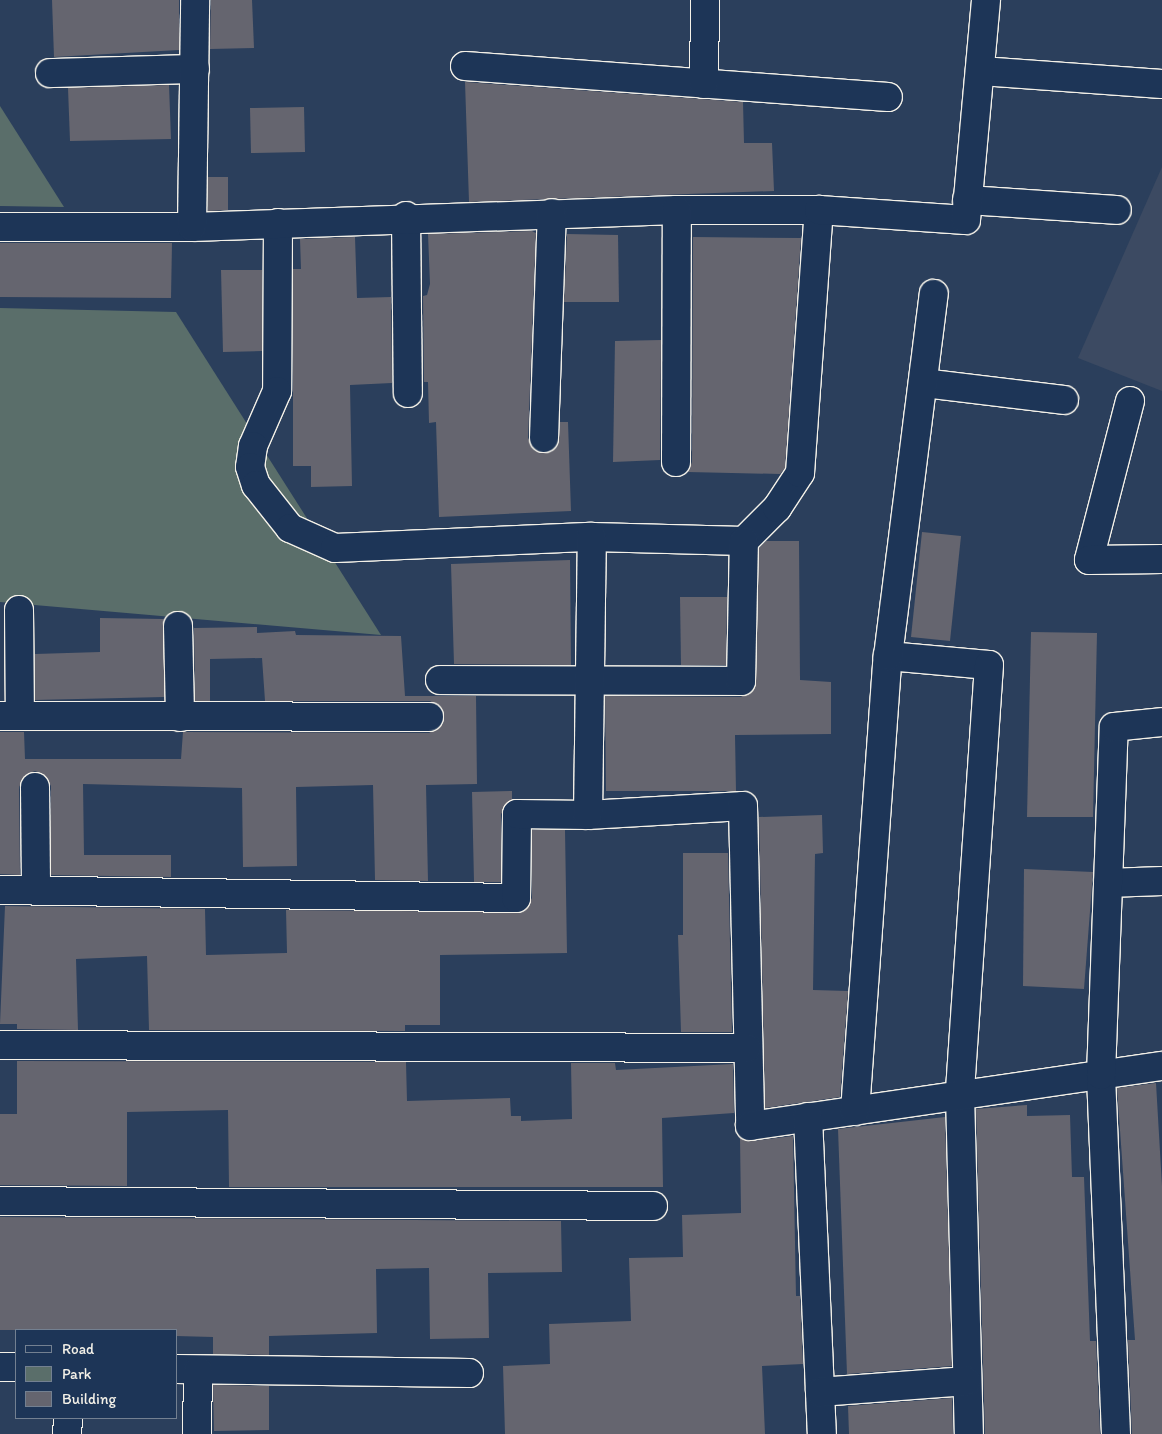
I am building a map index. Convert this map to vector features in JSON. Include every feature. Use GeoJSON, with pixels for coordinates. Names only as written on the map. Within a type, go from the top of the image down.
{"type":"FeatureCollection","features":[{"type":"Feature","properties":{"kind":"street"},"geometry":{"type":"LineString","coordinates":[[192,227],[195,0]]}},
{"type":"Feature","properties":{"kind":"street"},"geometry":{"type":"LineString","coordinates":[[704,84],[705,0]]}},
{"type":"Feature","properties":{"kind":"street"},"geometry":{"type":"LineString","coordinates":[[0,226],[192,227],[406,216],[677,210],[820,210],[966,220],[986,0]]}},
{"type":"Feature","properties":{"kind":"street"},"geometry":{"type":"LineString","coordinates":[[465,66],[888,97]]}},
{"type":"Feature","properties":{"kind":"street"},"geometry":{"type":"LineString","coordinates":[[50,73],[195,69]]}},
{"type":"Feature","properties":{"kind":"street"},"geometry":{"type":"LineString","coordinates":[[981,71],[1162,84]]}},
{"type":"Feature","properties":{"kind":"street"},"geometry":{"type":"LineString","coordinates":[[967,200],[1117,210]]}},
{"type":"Feature","properties":{"kind":"street"},"geometry":{"type":"LineString","coordinates":[[676,462],[677,210]]}},
{"type":"Feature","properties":{"kind":"street"},"geometry":{"type":"LineString","coordinates":[[440,680],[590,678],[741,681],[744,541],[777,508],[800,473],[820,210]]}},
{"type":"Feature","properties":{"kind":"street"},"geometry":{"type":"LineString","coordinates":[[544,438],[552,213]]}},
{"type":"Feature","properties":{"kind":"street"},"geometry":{"type":"LineString","coordinates":[[406,216],[408,393]]}},
{"type":"Feature","properties":{"kind":"street"},"geometry":{"type":"LineString","coordinates":[[278,223],[277,390],[253,446],[250,467],[256,485],[290,528],[335,548],[592,538],[744,541]]}},
{"type":"Feature","properties":{"kind":"street"},"geometry":{"type":"LineString","coordinates":[[855,1111],[888,656],[934,294]]}},
{"type":"Feature","properties":{"kind":"street"},"geometry":{"type":"LineString","coordinates":[[924,383],[1064,400]]}},
{"type":"Feature","properties":{"kind":"street"},"geometry":{"type":"LineString","coordinates":[[1130,401],[1089,560],[1162,559]]}},
{"type":"Feature","properties":{"kind":"street"},"geometry":{"type":"LineString","coordinates":[[588,816],[592,538]]}},
{"type":"Feature","properties":{"kind":"street"},"geometry":{"type":"LineString","coordinates":[[19,610],[10,716],[429,717]]}},
{"type":"Feature","properties":{"kind":"street"},"geometry":{"type":"LineString","coordinates":[[178,626],[180,717]]}},
{"type":"Feature","properties":{"kind":"street"},"geometry":{"type":"LineString","coordinates":[[888,656],[988,665],[960,1096],[968,1434]]}},
{"type":"Feature","properties":{"kind":"street"},"geometry":{"type":"LineString","coordinates":[[1116,1434],[1101,1075],[1114,727],[1162,722]]}},
{"type":"Feature","properties":{"kind":"street"},"geometry":{"type":"LineString","coordinates":[[36,786],[36,891]]}},
{"type":"Feature","properties":{"kind":"street"},"geometry":{"type":"LineString","coordinates":[[0,890],[516,898],[517,814],[588,816],[743,806],[750,1126],[1162,1066]]}},
{"type":"Feature","properties":{"kind":"street"},"geometry":{"type":"LineString","coordinates":[[1108,883],[1162,880]]}},
{"type":"Feature","properties":{"kind":"street"},"geometry":{"type":"LineString","coordinates":[[0,1045],[747,1048]]}},
{"type":"Feature","properties":{"kind":"street"},"geometry":{"type":"LineString","coordinates":[[808,1117],[822,1434]]}},
{"type":"Feature","properties":{"kind":"street"},"geometry":{"type":"LineString","coordinates":[[0,1201],[653,1206]]}},
{"type":"Feature","properties":{"kind":"street"},"geometry":{"type":"LineString","coordinates":[[0,1367],[15,1367]]}},
{"type":"Feature","properties":{"kind":"street"},"geometry":{"type":"LineString","coordinates":[[197,1434],[187,1370],[469,1373]]}},
{"type":"Feature","properties":{"kind":"street"},"geometry":{"type":"LineString","coordinates":[[820,1392],[967,1381]]}},
{"type":"Feature","properties":{"kind":"street"},"geometry":{"type":"LineString","coordinates":[[67,1434],[68,1419]]}},
{"type":"Feature","properties":{"kind":"shaded area"},"geometry":{"type":"Polygon","coordinates":[[[1162,167],[1162,391],[1078,358],[1162,167]]]}},
{"type":"Feature","properties":{"kind":"green space"},"geometry":{"type":"Polygon","coordinates":[[[0,106],[64,207],[0,206],[0,106]]]}},
{"type":"Feature","properties":{"kind":"green space"},"geometry":{"type":"Polygon","coordinates":[[[0,308],[176,312],[381,635],[0,602],[0,308]]]}},
{"type":"Feature","properties":{"kind":"building"},"geometry":{"type":"Polygon","coordinates":[[[52,0],[179,0],[179,50],[54,57],[52,0]]]}},
{"type":"Feature","properties":{"kind":"building"},"geometry":{"type":"Polygon","coordinates":[[[211,0],[252,0],[254,48],[210,49],[211,0]]]}},
{"type":"Feature","properties":{"kind":"building"},"geometry":{"type":"Polygon","coordinates":[[[465,82],[743,102],[744,143],[772,143],[774,191],[469,202],[465,82]]]}},
{"type":"Feature","properties":{"kind":"building"},"geometry":{"type":"Polygon","coordinates":[[[169,85],[171,139],[70,141],[68,88],[169,85]]]}},
{"type":"Feature","properties":{"kind":"building"},"geometry":{"type":"Polygon","coordinates":[[[304,107],[305,152],[251,153],[250,108],[304,107]]]}},
{"type":"Feature","properties":{"kind":"building"},"geometry":{"type":"Polygon","coordinates":[[[208,177],[228,177],[228,210],[208,211],[208,177]]]}},
{"type":"Feature","properties":{"kind":"building"},"geometry":{"type":"Polygon","coordinates":[[[532,231],[536,233],[528,438],[535,451],[551,452],[557,446],[560,422],[568,422],[571,511],[439,517],[436,422],[429,423],[428,382],[424,382],[423,296],[427,295],[430,284],[428,234],[532,231]]]}},
{"type":"Feature","properties":{"kind":"building"},"geometry":{"type":"Polygon","coordinates":[[[567,234],[618,235],[619,302],[564,302],[567,234]]]}},
{"type":"Feature","properties":{"kind":"building"},"geometry":{"type":"Polygon","coordinates":[[[355,237],[357,298],[391,297],[392,383],[350,385],[352,486],[311,487],[311,466],[293,466],[293,269],[301,269],[300,239],[355,237]]]}},
{"type":"Feature","properties":{"kind":"building"},"geometry":{"type":"Polygon","coordinates":[[[693,237],[801,238],[785,468],[780,474],[688,472],[692,462],[693,237]]]}},
{"type":"Feature","properties":{"kind":"building"},"geometry":{"type":"Polygon","coordinates":[[[0,243],[172,243],[171,298],[0,297],[0,243]]]}},
{"type":"Feature","properties":{"kind":"building"},"geometry":{"type":"Polygon","coordinates":[[[221,270],[262,270],[262,351],[223,352],[221,270]]]}},
{"type":"Feature","properties":{"kind":"building"},"geometry":{"type":"Polygon","coordinates":[[[661,340],[660,460],[613,462],[615,341],[661,340]]]}},
{"type":"Feature","properties":{"kind":"building"},"geometry":{"type":"Polygon","coordinates":[[[922,532],[961,536],[950,641],[911,637],[922,532]]]}},
{"type":"Feature","properties":{"kind":"building"},"geometry":{"type":"Polygon","coordinates":[[[766,541],[799,541],[800,680],[831,682],[831,734],[735,735],[736,791],[606,791],[605,696],[741,697],[754,689],[759,548],[766,541]]]}},
{"type":"Feature","properties":{"kind":"building"},"geometry":{"type":"Polygon","coordinates":[[[570,560],[571,665],[454,664],[451,564],[570,560]]]}},
{"type":"Feature","properties":{"kind":"building"},"geometry":{"type":"Polygon","coordinates":[[[680,597],[727,597],[726,665],[681,665],[680,597]]]}},
{"type":"Feature","properties":{"kind":"building"},"geometry":{"type":"Polygon","coordinates":[[[100,618],[164,619],[164,697],[35,700],[35,654],[100,652],[100,618]]]}},
{"type":"Feature","properties":{"kind":"building"},"geometry":{"type":"Polygon","coordinates":[[[257,627],[257,633],[295,631],[296,635],[401,636],[405,696],[476,696],[477,784],[426,785],[428,881],[375,880],[373,785],[296,787],[297,866],[243,867],[242,788],[83,784],[84,855],[171,855],[171,877],[51,875],[51,786],[43,774],[35,771],[27,774],[19,787],[20,875],[0,874],[0,732],[24,732],[25,759],[181,759],[183,732],[429,733],[443,724],[442,709],[430,701],[265,701],[262,658],[210,659],[210,701],[195,701],[194,628],[257,627]]]}},
{"type":"Feature","properties":{"kind":"building"},"geometry":{"type":"Polygon","coordinates":[[[1031,632],[1097,633],[1093,817],[1027,817],[1031,632]]]}},
{"type":"Feature","properties":{"kind":"building"},"geometry":{"type":"Polygon","coordinates":[[[512,791],[512,800],[501,814],[501,882],[474,882],[472,792],[512,791]]]}},
{"type":"Feature","properties":{"kind":"building"},"geometry":{"type":"Polygon","coordinates":[[[822,815],[823,853],[815,854],[813,990],[848,991],[840,1097],[765,1108],[759,817],[822,815]]]}},
{"type":"Feature","properties":{"kind":"building"},"geometry":{"type":"Polygon","coordinates":[[[532,830],[565,830],[567,953],[440,955],[440,1025],[405,1025],[405,1031],[149,1030],[147,956],[76,959],[78,1030],[17,1029],[17,1024],[0,1024],[5,906],[205,909],[206,955],[287,953],[286,910],[523,912],[532,898],[532,830]]]}},
{"type":"Feature","properties":{"kind":"building"},"geometry":{"type":"Polygon","coordinates":[[[683,853],[728,853],[732,1032],[681,1032],[678,935],[683,935],[683,853]]]}},
{"type":"Feature","properties":{"kind":"building"},"geometry":{"type":"Polygon","coordinates":[[[1024,869],[1093,872],[1084,989],[1023,986],[1024,869]]]}},
{"type":"Feature","properties":{"kind":"building"},"geometry":{"type":"Polygon","coordinates":[[[17,1061],[406,1062],[407,1101],[510,1098],[511,1116],[521,1116],[521,1121],[572,1119],[571,1063],[615,1063],[616,1070],[733,1064],[734,1113],[662,1118],[663,1187],[229,1187],[228,1110],[127,1112],[127,1186],[0,1185],[0,1114],[17,1114],[17,1061]]]}},
{"type":"Feature","properties":{"kind":"building"},"geometry":{"type":"Polygon","coordinates":[[[1156,1083],[1162,1186],[1162,1434],[1132,1434],[1128,1340],[1135,1340],[1117,1088],[1156,1083]]]}},
{"type":"Feature","properties":{"kind":"building"},"geometry":{"type":"Polygon","coordinates":[[[1027,1105],[1027,1116],[1070,1115],[1072,1177],[1084,1177],[1090,1341],[1096,1341],[1100,1434],[985,1434],[976,1109],[1027,1105]]]}},
{"type":"Feature","properties":{"kind":"building"},"geometry":{"type":"Polygon","coordinates":[[[945,1117],[952,1366],[847,1374],[838,1129],[945,1117]]]}},
{"type":"Feature","properties":{"kind":"building"},"geometry":{"type":"Polygon","coordinates":[[[793,1136],[796,1296],[800,1296],[803,1364],[762,1366],[765,1434],[505,1434],[503,1366],[550,1364],[549,1324],[631,1321],[629,1258],[683,1257],[682,1215],[741,1213],[740,1137],[752,1141],[793,1136]]]}},
{"type":"Feature","properties":{"kind":"building"},"geometry":{"type":"Polygon","coordinates":[[[0,1217],[561,1221],[562,1272],[488,1273],[489,1338],[430,1339],[429,1268],[376,1269],[377,1333],[269,1336],[269,1355],[213,1354],[213,1337],[178,1336],[178,1329],[0,1330],[0,1217]]]}},
{"type":"Feature","properties":{"kind":"building"},"geometry":{"type":"Polygon","coordinates":[[[213,1385],[269,1386],[269,1430],[214,1431],[213,1385]]]}},
{"type":"Feature","properties":{"kind":"building"},"geometry":{"type":"Polygon","coordinates":[[[952,1398],[953,1434],[849,1434],[848,1406],[952,1398]]]}}]}
